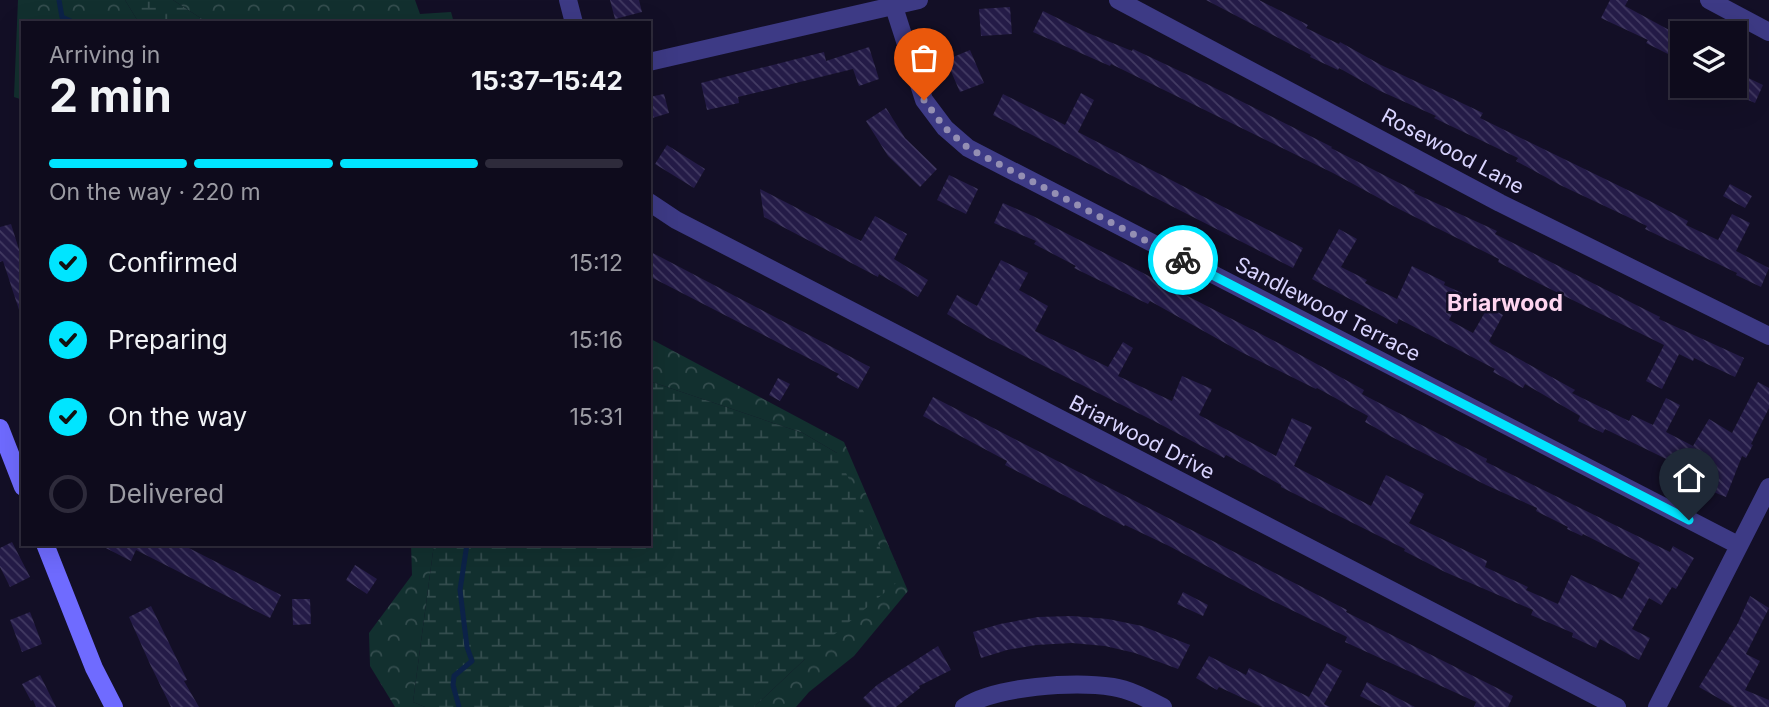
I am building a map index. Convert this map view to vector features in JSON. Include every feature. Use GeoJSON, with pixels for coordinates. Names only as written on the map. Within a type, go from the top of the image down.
{"type":"FeatureCollection","features":[{"type":"Feature","properties":{"kind":"main road"},"geometry":{"type":"LineString","coordinates":[[0,428],[21,482]]}},
{"type":"Feature","properties":{"kind":"main road"},"geometry":{"type":"LineString","coordinates":[[46,546],[94,668],[114,707]]}},
{"type":"Feature","properties":{"kind":"street"},"geometry":{"type":"LineString","coordinates":[[568,0],[573,21]]}},
{"type":"Feature","properties":{"kind":"street"},"geometry":{"type":"LineString","coordinates":[[651,62],[919,0]]}},
{"type":"Feature","properties":{"kind":"street","name":"Rosewood Lane"},"geometry":{"type":"LineString","coordinates":[[1118,0],[1500,203],[1769,336]]}},
{"type":"Feature","properties":{"kind":"street"},"geometry":{"type":"LineString","coordinates":[[1709,0],[1769,32]]}},
{"type":"Feature","properties":{"kind":"street","name":"Sandlewood Terrace"},"geometry":{"type":"LineString","coordinates":[[894,7],[924,100],[945,128],[968,148],[1738,545]]}},
{"type":"Feature","properties":{"kind":"street","name":"Briarwood Drive"},"geometry":{"type":"LineString","coordinates":[[651,203],[710,238],[1618,707]]}},
{"type":"Feature","properties":{"kind":"street"},"geometry":{"type":"LineString","coordinates":[[1657,707],[1769,486]]}},
{"type":"Feature","properties":{"kind":"street"},"geometry":{"type":"LineString","coordinates":[[964,707],[975,700],[1038,686],[1086,685],[1115,688],[1139,695],[1163,707]]}},
{"type":"Feature","properties":{"kind":"green space"},"geometry":{"type":"Polygon","coordinates":[[[18,0],[125,0],[138,21],[21,21],[21,99],[14,97],[18,0]]]}},
{"type":"Feature","properties":{"kind":"green space"},"geometry":{"type":"Polygon","coordinates":[[[125,0],[173,0],[205,21],[138,21],[125,0]]]}},
{"type":"Feature","properties":{"kind":"green space"},"geometry":{"type":"Polygon","coordinates":[[[173,0],[415,0],[420,14],[451,12],[453,21],[205,21],[173,0]]]}},
{"type":"Feature","properties":{"kind":"green space"},"geometry":{"type":"Polygon","coordinates":[[[651,339],[844,442],[908,591],[854,656],[809,692],[796,707],[754,707],[805,659],[837,453],[803,433],[651,382],[651,339]]]}},
{"type":"Feature","properties":{"kind":"green space"},"geometry":{"type":"Polygon","coordinates":[[[651,382],[803,433],[837,453],[896,583],[805,659],[754,707],[425,707],[413,702],[434,546],[651,546],[651,382]]]}},
{"type":"Feature","properties":{"kind":"green space"},"geometry":{"type":"Polygon","coordinates":[[[411,546],[434,546],[413,702],[425,707],[395,707],[370,666],[369,633],[412,575],[411,546]]]}},
{"type":"Feature","properties":{"kind":"building"},"geometry":{"type":"Polygon","coordinates":[[[610,0],[639,0],[642,12],[615,19],[610,0]]]}},
{"type":"Feature","properties":{"kind":"building"},"geometry":{"type":"Polygon","coordinates":[[[1206,0],[1259,0],[1308,25],[1306,28],[1483,113],[1480,118],[1644,198],[1688,221],[1686,225],[1718,240],[1732,214],[1750,223],[1736,251],[1769,268],[1761,287],[1645,229],[1647,226],[1560,185],[1516,161],[1518,158],[1378,90],[1339,68],[1338,70],[1310,57],[1311,55],[1206,0]]]}},
{"type":"Feature","properties":{"kind":"building"},"geometry":{"type":"Polygon","coordinates":[[[1610,0],[1628,0],[1625,6],[1670,30],[1670,55],[1646,43],[1648,40],[1601,18],[1610,0]]]}},
{"type":"Feature","properties":{"kind":"building"},"geometry":{"type":"Polygon","coordinates":[[[1010,7],[1012,34],[981,36],[979,9],[1010,7]]]}},
{"type":"Feature","properties":{"kind":"building"},"geometry":{"type":"Polygon","coordinates":[[[1043,11],[1201,81],[1332,147],[1415,191],[1414,193],[1497,231],[1495,234],[1660,317],[1659,319],[1744,358],[1735,377],[1679,354],[1662,389],[1646,381],[1664,345],[1538,283],[1498,262],[1499,259],[1333,173],[1111,64],[1110,66],[1033,32],[1043,11]]]}},
{"type":"Feature","properties":{"kind":"building"},"geometry":{"type":"Polygon","coordinates":[[[869,47],[879,79],[859,86],[853,69],[738,97],[739,103],[707,110],[701,83],[824,52],[826,61],[869,47]]]}},
{"type":"Feature","properties":{"kind":"building"},"geometry":{"type":"Polygon","coordinates":[[[970,50],[984,83],[960,92],[946,60],[970,50]]]}},
{"type":"Feature","properties":{"kind":"building"},"geometry":{"type":"Polygon","coordinates":[[[1747,77],[1763,85],[1755,103],[1744,98],[1747,98],[1747,77]]]}},
{"type":"Feature","properties":{"kind":"building"},"geometry":{"type":"Polygon","coordinates":[[[1081,93],[1094,100],[1078,132],[1303,248],[1293,268],[993,115],[1003,94],[1065,125],[1081,93]]]}},
{"type":"Feature","properties":{"kind":"building"},"geometry":{"type":"Polygon","coordinates":[[[664,94],[669,113],[651,118],[651,97],[664,94]]]}},
{"type":"Feature","properties":{"kind":"building"},"geometry":{"type":"Polygon","coordinates":[[[886,108],[905,138],[937,169],[920,187],[888,156],[866,121],[886,108]]]}},
{"type":"Feature","properties":{"kind":"building"},"geometry":{"type":"Polygon","coordinates":[[[667,145],[705,169],[694,188],[655,164],[667,145]]]}},
{"type":"Feature","properties":{"kind":"building"},"geometry":{"type":"Polygon","coordinates":[[[949,175],[978,189],[966,214],[937,200],[949,175]]]}},
{"type":"Feature","properties":{"kind":"building"},"geometry":{"type":"Polygon","coordinates":[[[1730,184],[1752,196],[1745,208],[1723,196],[1730,184]]]}},
{"type":"Feature","properties":{"kind":"building"},"geometry":{"type":"Polygon","coordinates":[[[760,189],[861,241],[875,216],[907,234],[894,259],[928,280],[918,297],[879,274],[878,277],[764,217],[760,189]]]}},
{"type":"Feature","properties":{"kind":"building"},"geometry":{"type":"Polygon","coordinates":[[[1003,203],[1284,346],[1364,390],[1362,394],[1487,459],[1486,462],[1670,552],[1673,546],[1694,558],[1676,589],[1672,587],[1661,605],[1649,598],[1632,629],[1650,638],[1639,660],[1600,639],[1596,648],[1572,637],[1573,633],[1531,615],[1533,610],[1445,572],[1281,487],[1226,455],[1224,458],[988,338],[947,314],[957,295],[977,306],[1001,260],[1028,273],[1019,290],[1048,306],[1035,331],[1108,367],[1123,342],[1133,348],[1118,376],[1172,401],[1182,376],[1212,389],[1199,415],[1276,456],[1292,418],[1312,427],[1294,466],[1371,506],[1386,475],[1424,494],[1409,523],[1487,561],[1485,567],[1528,587],[1526,590],[1558,604],[1571,575],[1622,599],[1640,563],[1583,534],[1582,536],[1567,529],[1568,527],[1536,511],[1537,508],[1392,437],[1365,422],[1368,416],[1317,388],[1241,352],[1150,301],[1148,304],[1074,268],[1076,266],[1034,244],[1036,241],[994,223],[1003,203]]]}},
{"type":"Feature","properties":{"kind":"building"},"geometry":{"type":"Polygon","coordinates":[[[11,224],[21,256],[21,313],[3,261],[0,262],[0,227],[11,224]]]}},
{"type":"Feature","properties":{"kind":"building"},"geometry":{"type":"Polygon","coordinates":[[[1339,229],[1357,239],[1341,267],[1367,280],[1365,283],[1397,299],[1412,266],[1445,282],[1444,285],[1462,293],[1449,320],[1473,333],[1488,307],[1503,315],[1489,341],[1492,344],[1575,390],[1572,393],[1629,421],[1632,415],[1653,425],[1666,398],[1680,405],[1666,432],[1693,446],[1709,419],[1732,433],[1758,382],[1769,388],[1769,408],[1746,458],[1742,456],[1726,497],[1701,487],[1705,478],[1605,429],[1603,433],[1578,421],[1580,416],[1525,384],[1523,388],[1493,372],[1495,369],[1399,319],[1397,324],[1312,279],[1339,229]]]}},
{"type":"Feature","properties":{"kind":"building"},"geometry":{"type":"Polygon","coordinates":[[[651,252],[870,367],[858,389],[836,377],[839,374],[651,277],[651,252]]]}},
{"type":"Feature","properties":{"kind":"building"},"geometry":{"type":"Polygon","coordinates":[[[778,378],[790,384],[780,401],[769,395],[778,378]]]}},
{"type":"Feature","properties":{"kind":"building"},"geometry":{"type":"Polygon","coordinates":[[[933,397],[1513,696],[1508,707],[1474,707],[1476,702],[1345,642],[1347,637],[1005,465],[1007,461],[923,416],[933,397]]]}},
{"type":"Feature","properties":{"kind":"building"},"geometry":{"type":"Polygon","coordinates":[[[12,542],[30,577],[10,587],[0,567],[0,548],[12,542]]]}},
{"type":"Feature","properties":{"kind":"building"},"geometry":{"type":"Polygon","coordinates":[[[102,546],[185,546],[281,595],[270,618],[136,550],[131,561],[102,546]]]}},
{"type":"Feature","properties":{"kind":"building"},"geometry":{"type":"Polygon","coordinates":[[[355,565],[377,579],[367,594],[346,580],[355,565]]]}},
{"type":"Feature","properties":{"kind":"building"},"geometry":{"type":"Polygon","coordinates":[[[1183,592],[1208,605],[1203,616],[1177,604],[1183,592]]]}},
{"type":"Feature","properties":{"kind":"building"},"geometry":{"type":"Polygon","coordinates":[[[1750,596],[1769,608],[1746,654],[1760,661],[1745,690],[1769,700],[1769,707],[1734,707],[1699,687],[1738,623],[1750,596]]]}},
{"type":"Feature","properties":{"kind":"building"},"geometry":{"type":"Polygon","coordinates":[[[292,599],[310,599],[311,624],[293,625],[292,599]]]}},
{"type":"Feature","properties":{"kind":"building"},"geometry":{"type":"Polygon","coordinates":[[[151,606],[187,680],[184,681],[199,707],[171,707],[149,662],[129,617],[151,606]]]}},
{"type":"Feature","properties":{"kind":"building"},"geometry":{"type":"Polygon","coordinates":[[[30,612],[42,644],[22,652],[10,620],[30,612]]]}},
{"type":"Feature","properties":{"kind":"building"},"geometry":{"type":"Polygon","coordinates":[[[1038,617],[1108,619],[1142,626],[1190,645],[1178,669],[1135,653],[1105,646],[1072,643],[1036,645],[981,658],[973,632],[1038,617]]]}},
{"type":"Feature","properties":{"kind":"building"},"geometry":{"type":"Polygon","coordinates":[[[938,646],[951,670],[919,686],[920,688],[896,707],[872,707],[863,698],[877,685],[938,646]]]}},
{"type":"Feature","properties":{"kind":"building"},"geometry":{"type":"Polygon","coordinates":[[[1209,656],[1246,675],[1249,668],[1309,697],[1327,663],[1342,671],[1324,704],[1330,707],[1262,707],[1219,687],[1217,690],[1196,678],[1209,656]]]}},
{"type":"Feature","properties":{"kind":"building"},"geometry":{"type":"Polygon","coordinates":[[[40,675],[56,707],[36,707],[22,684],[40,675]]]}},
{"type":"Feature","properties":{"kind":"building"},"geometry":{"type":"Polygon","coordinates":[[[1367,682],[1415,707],[1382,707],[1360,696],[1367,682]]]}},
{"type":"Feature","properties":{"kind":"waterway"},"geometry":{"type":"LineString","coordinates":[[59,0],[62,17],[71,21]]}},
{"type":"Feature","properties":{"kind":"waterway"},"geometry":{"type":"LineString","coordinates":[[459,707],[453,685],[454,676],[472,661],[467,647],[460,590],[467,546]]}},
{"type":"Feature","properties":{"kind":"way so far"},"geometry":{"type":"LineString","coordinates":[[924,100],[945,128],[968,148],[1183,260]]}},
{"type":"Feature","properties":{"kind":"district","name":"Briarwood"},"geometry":{"type":"Point","coordinates":[1505,303]}},
{"type":"Feature","properties":{"kind":"route"},"geometry":{"type":"LineString","coordinates":[[1183,260],[1689,520]]}}]}
